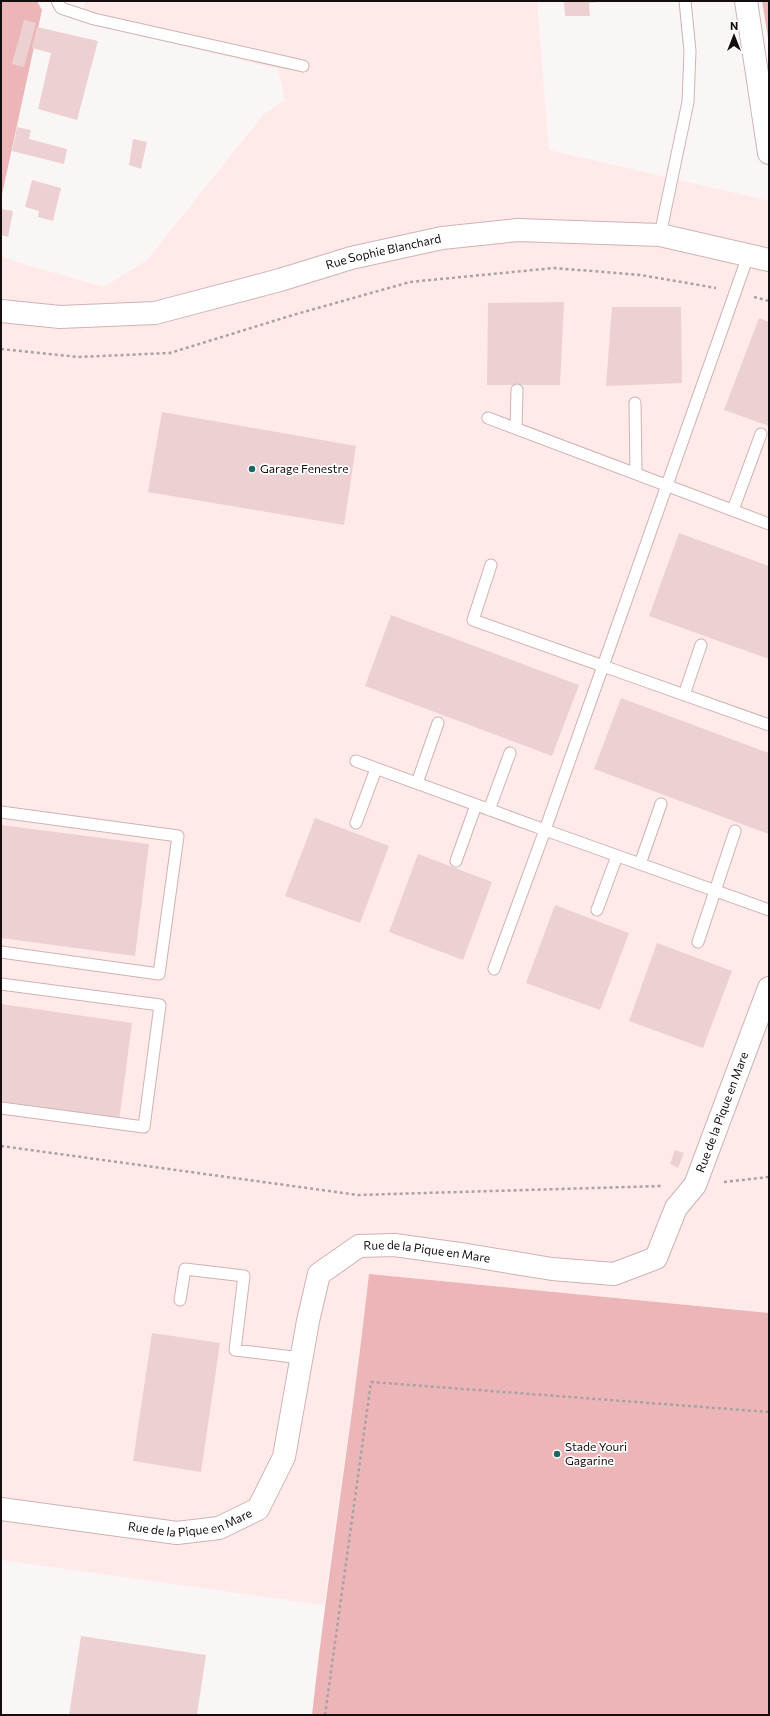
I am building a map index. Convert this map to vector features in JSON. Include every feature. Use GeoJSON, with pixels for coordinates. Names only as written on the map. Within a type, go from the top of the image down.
{"type":"FeatureCollection","features":[{"type":"Feature","properties":{"kind":"street"},"geometry":{"type":"LineString","coordinates":[[746,1],[769,153]]}},
{"type":"Feature","properties":{"kind":"street","name":"Rue Sophie Blanchard"},"geometry":{"type":"LineString","coordinates":[[1,310],[60,317],[156,313],[280,280],[351,258],[442,238],[518,230],[660,235],[759,258]]}},
{"type":"Feature","properties":{"kind":"street","name":"Rue de la Pique en Mare"},"geometry":{"type":"LineString","coordinates":[[1,1508],[177,1533],[219,1528],[258,1509],[284,1457],[300,1358],[319,1274],[359,1246],[394,1245],[552,1269],[614,1274],[656,1258],[676,1208],[695,1184],[763,1023],[769,988]]}},
{"type":"Feature","properties":{"kind":"lane"},"geometry":{"type":"LineString","coordinates":[[57,1],[61,8],[94,19],[304,66]]}},
{"type":"Feature","properties":{"kind":"lane"},"geometry":{"type":"LineString","coordinates":[[660,235],[688,102],[690,51],[685,1]]}},
{"type":"Feature","properties":{"kind":"lane"},"geometry":{"type":"LineString","coordinates":[[494,969],[736,292],[759,258]]}},
{"type":"Feature","properties":{"kind":"lane"},"geometry":{"type":"LineString","coordinates":[[516,428],[518,390]]}},
{"type":"Feature","properties":{"kind":"lane"},"geometry":{"type":"LineString","coordinates":[[635,403],[636,472]]}},
{"type":"Feature","properties":{"kind":"lane"},"geometry":{"type":"LineString","coordinates":[[488,418],[636,472],[769,524]]}},
{"type":"Feature","properties":{"kind":"lane"},"geometry":{"type":"LineString","coordinates":[[733,510],[760,434]]}},
{"type":"Feature","properties":{"kind":"lane"},"geometry":{"type":"LineString","coordinates":[[491,565],[473,620],[769,725]]}},
{"type":"Feature","properties":{"kind":"lane"},"geometry":{"type":"LineString","coordinates":[[684,694],[701,645]]}},
{"type":"Feature","properties":{"kind":"lane"},"geometry":{"type":"LineString","coordinates":[[417,783],[438,723]]}},
{"type":"Feature","properties":{"kind":"lane"},"geometry":{"type":"LineString","coordinates":[[489,810],[510,753]]}},
{"type":"Feature","properties":{"kind":"lane"},"geometry":{"type":"LineString","coordinates":[[356,761],[769,910]]}},
{"type":"Feature","properties":{"kind":"lane"},"geometry":{"type":"LineString","coordinates":[[356,823],[376,769]]}},
{"type":"Feature","properties":{"kind":"lane"},"geometry":{"type":"LineString","coordinates":[[640,864],[661,804]]}},
{"type":"Feature","properties":{"kind":"lane"},"geometry":{"type":"LineString","coordinates":[[456,861],[476,805]]}},
{"type":"Feature","properties":{"kind":"lane"},"geometry":{"type":"LineString","coordinates":[[1,812],[178,836],[159,974],[1,952]]}},
{"type":"Feature","properties":{"kind":"lane"},"geometry":{"type":"LineString","coordinates":[[698,942],[735,831]]}},
{"type":"Feature","properties":{"kind":"lane"},"geometry":{"type":"LineString","coordinates":[[597,910],[617,856]]}},
{"type":"Feature","properties":{"kind":"lane"},"geometry":{"type":"LineString","coordinates":[[1,984],[160,1005],[144,1127],[1,1108]]}},
{"type":"Feature","properties":{"kind":"lane"},"geometry":{"type":"LineString","coordinates":[[180,1300],[184,1268],[244,1276],[235,1350],[300,1358]]}},
{"type":"Feature","properties":{"kind":"path"},"geometry":{"type":"LineString","coordinates":[[1,349],[78,357],[170,353],[293,315],[410,282],[554,268],[641,275],[736,292]]}},
{"type":"Feature","properties":{"kind":"path"},"geometry":{"type":"LineString","coordinates":[[1,1146],[358,1195],[695,1184],[769,1177]]}},
{"type":"Feature","properties":{"kind":"path"},"geometry":{"type":"LineString","coordinates":[[325,1715],[371,1382],[769,1412]]}},
{"type":"Feature","properties":{"kind":"shaded area"},"geometry":{"type":"Polygon","coordinates":[[[1,1],[37,1],[42,10],[1,199],[1,1]]]}},
{"type":"Feature","properties":{"kind":"shaded area"},"geometry":{"type":"Polygon","coordinates":[[[85,1],[537,1],[549,150],[769,201],[769,1313],[369,1274],[362,1337],[324,1605],[1,1560],[1,256],[23,264],[104,287],[147,260],[264,114],[285,100],[278,69],[80,21],[85,1]]]}},
{"type":"Feature","properties":{"kind":"shaded area"},"geometry":{"type":"Polygon","coordinates":[[[762,1],[769,1],[769,44],[762,1]]]}},
{"type":"Feature","properties":{"kind":"shaded area","name":"Stade Youri Gagarine"},"geometry":{"type":"Polygon","coordinates":[[[369,1274],[769,1313],[769,1715],[312,1715],[325,1605],[356,1384],[369,1274]]]}},
{"type":"Feature","properties":{"kind":"building"},"geometry":{"type":"Polygon","coordinates":[[[564,1],[600,2],[589,3],[590,16],[565,16],[564,1]]]}},
{"type":"Feature","properties":{"kind":"building"},"geometry":{"type":"Polygon","coordinates":[[[24,20],[36,23],[24,67],[12,64],[24,20]]]}},
{"type":"Feature","properties":{"kind":"building"},"geometry":{"type":"Polygon","coordinates":[[[37,27],[98,41],[77,120],[38,109],[51,53],[32,48],[37,27]]]}},
{"type":"Feature","properties":{"kind":"building"},"geometry":{"type":"Polygon","coordinates":[[[17,127],[31,130],[29,139],[67,149],[64,164],[12,151],[17,127]]]}},
{"type":"Feature","properties":{"kind":"building"},"geometry":{"type":"Polygon","coordinates":[[[133,139],[147,142],[141,169],[129,165],[133,139]]]}},
{"type":"Feature","properties":{"kind":"building"},"geometry":{"type":"Polygon","coordinates":[[[32,180],[61,188],[53,221],[38,217],[39,211],[25,207],[32,180]]]}},
{"type":"Feature","properties":{"kind":"building"},"geometry":{"type":"Polygon","coordinates":[[[1,209],[13,211],[8,237],[1,235],[1,209]]]}},
{"type":"Feature","properties":{"kind":"building"},"geometry":{"type":"Polygon","coordinates":[[[564,302],[560,385],[487,385],[488,303],[564,302]]]}},
{"type":"Feature","properties":{"kind":"building"},"geometry":{"type":"Polygon","coordinates":[[[612,307],[681,307],[682,383],[606,386],[612,307]]]}},
{"type":"Feature","properties":{"kind":"building"},"geometry":{"type":"Polygon","coordinates":[[[759,318],[769,322],[769,426],[724,410],[759,318]]]}},
{"type":"Feature","properties":{"kind":"building","name":"Garage Fenestre"},"geometry":{"type":"Polygon","coordinates":[[[162,412],[356,446],[344,525],[148,492],[162,412]]]}},
{"type":"Feature","properties":{"kind":"building"},"geometry":{"type":"Polygon","coordinates":[[[679,533],[769,566],[769,659],[649,616],[679,533]]]}},
{"type":"Feature","properties":{"kind":"building"},"geometry":{"type":"Polygon","coordinates":[[[391,615],[579,685],[552,756],[365,686],[391,615]]]}},
{"type":"Feature","properties":{"kind":"building"},"geometry":{"type":"Polygon","coordinates":[[[621,698],[769,753],[769,834],[594,769],[621,698]]]}},
{"type":"Feature","properties":{"kind":"building"},"geometry":{"type":"Polygon","coordinates":[[[315,818],[389,846],[360,923],[285,896],[315,818]]]}},
{"type":"Feature","properties":{"kind":"building"},"geometry":{"type":"Polygon","coordinates":[[[1,825],[149,844],[135,956],[1,938],[1,825]]]}},
{"type":"Feature","properties":{"kind":"building"},"geometry":{"type":"Polygon","coordinates":[[[418,854],[492,882],[463,960],[389,932],[418,854]]]}},
{"type":"Feature","properties":{"kind":"building"},"geometry":{"type":"Polygon","coordinates":[[[555,905],[629,933],[600,1010],[526,983],[555,905]]]}},
{"type":"Feature","properties":{"kind":"building"},"geometry":{"type":"Polygon","coordinates":[[[657,943],[732,971],[703,1048],[629,1021],[657,943]]]}},
{"type":"Feature","properties":{"kind":"building"},"geometry":{"type":"Polygon","coordinates":[[[1,1004],[132,1023],[119,1121],[1,1105],[1,1004]]]}},
{"type":"Feature","properties":{"kind":"building"},"geometry":{"type":"Polygon","coordinates":[[[675,1150],[684,1153],[678,1168],[670,1164],[675,1150]]]}},
{"type":"Feature","properties":{"kind":"building"},"geometry":{"type":"Polygon","coordinates":[[[152,1333],[220,1343],[201,1472],[133,1461],[152,1333]]]}},
{"type":"Feature","properties":{"kind":"building"},"geometry":{"type":"Polygon","coordinates":[[[81,1636],[206,1655],[197,1715],[69,1715],[81,1636]]]}},
{"type":"Feature","properties":{"kind":"place","name":"Garage Fenestre"},"geometry":{"type":"Point","coordinates":[252,469]}},
{"type":"Feature","properties":{"kind":"place","name":"Stade Youri Gagarine"},"geometry":{"type":"Point","coordinates":[557,1454]}}]}
